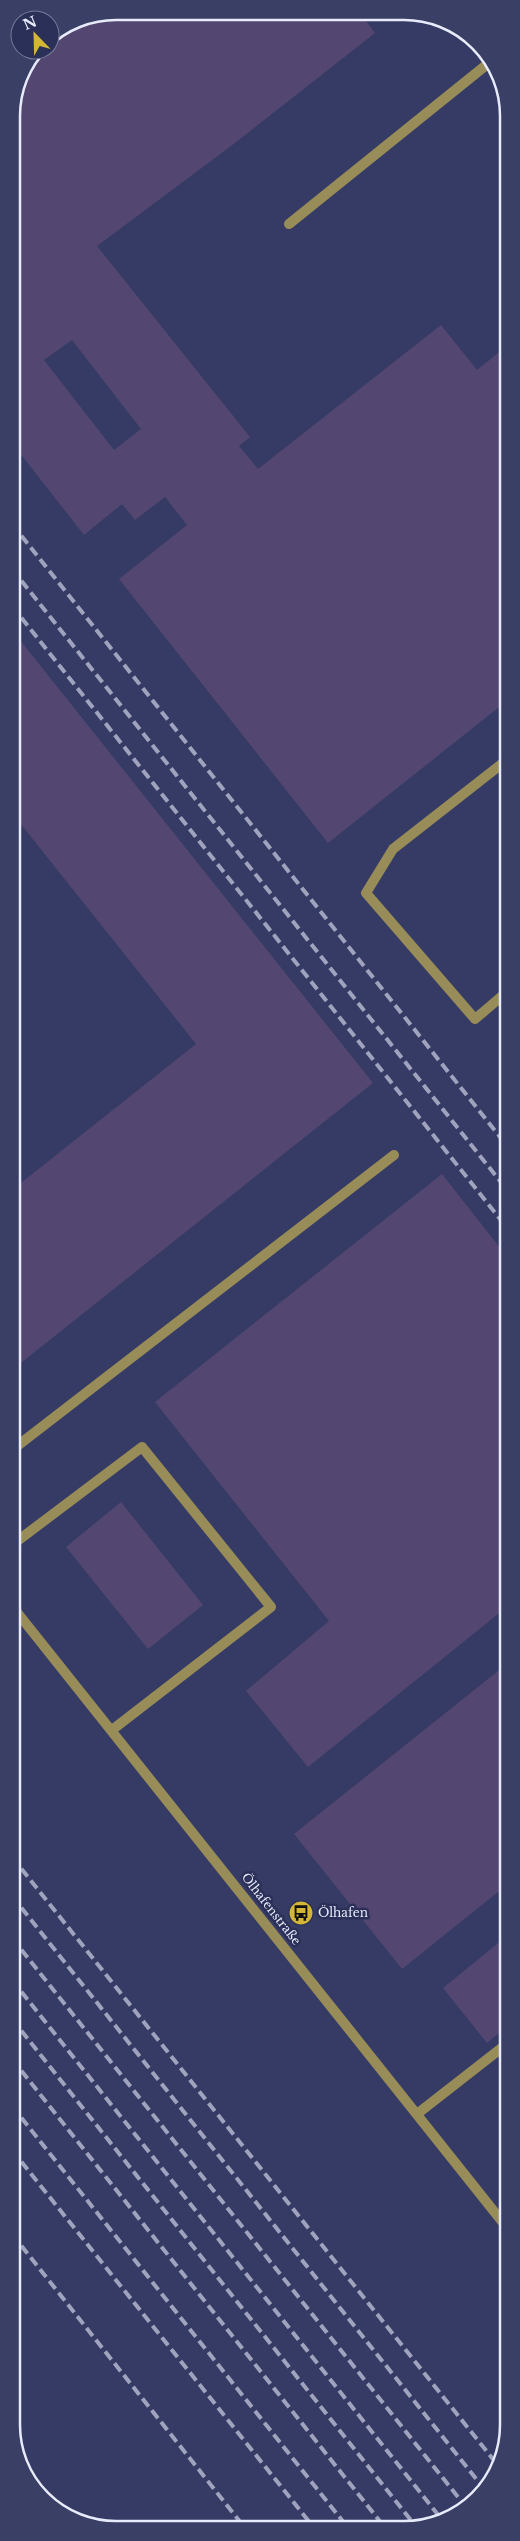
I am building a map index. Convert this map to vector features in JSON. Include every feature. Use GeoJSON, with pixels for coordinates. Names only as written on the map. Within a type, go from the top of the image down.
{"type":"FeatureCollection","features":[{"type":"Feature","properties":{"kind":"street"},"geometry":{"type":"LineString","coordinates":[[289,224],[485,66]]}},
{"type":"Feature","properties":{"kind":"street"},"geometry":{"type":"LineString","coordinates":[[500,764],[392,849],[366,892],[475,1019],[500,998]]}},
{"type":"Feature","properties":{"kind":"street"},"geometry":{"type":"LineString","coordinates":[[20,1444],[394,1155]]}},
{"type":"Feature","properties":{"kind":"street"},"geometry":{"type":"LineString","coordinates":[[20,1539],[142,1446],[271,1607],[112,1730]]}},
{"type":"Feature","properties":{"kind":"street","name":"Ölhafenstraße"},"geometry":{"type":"LineString","coordinates":[[20,1616],[500,2219]]}},
{"type":"Feature","properties":{"kind":"street"},"geometry":{"type":"LineString","coordinates":[[417,2114],[500,2048]]}},
{"type":"Feature","properties":{"kind":"building"},"geometry":{"type":"Polygon","coordinates":[[[365,20],[375,33],[231,146],[97,246],[250,437],[239,446],[258,469],[441,325],[477,370],[500,351],[500,706],[328,843],[119,579],[187,525],[165,497],[135,520],[122,504],[84,535],[20,453],[20,110],[23,91],[39,60],[60,60],[60,38],[63,36],[85,25],[103,21],[365,20]],[[72,340],[44,360],[114,450],[141,429],[72,340]]]}},
{"type":"Feature","properties":{"kind":"building"},"geometry":{"type":"Polygon","coordinates":[[[20,640],[373,1083],[20,1364],[20,1184],[196,1044],[20,823],[20,640]]]}},
{"type":"Feature","properties":{"kind":"building"},"geometry":{"type":"Polygon","coordinates":[[[442,1174],[500,1248],[500,1612],[308,1767],[246,1691],[329,1621],[155,1402],[442,1174]]]}},
{"type":"Feature","properties":{"kind":"building"},"geometry":{"type":"Polygon","coordinates":[[[121,1502],[203,1605],[148,1649],[66,1547],[121,1502]]]}},
{"type":"Feature","properties":{"kind":"building"},"geometry":{"type":"Polygon","coordinates":[[[500,1669],[500,1890],[402,1969],[294,1834],[500,1669]]]}},
{"type":"Feature","properties":{"kind":"building"},"geometry":{"type":"Polygon","coordinates":[[[500,1942],[500,2032],[487,2043],[443,1988],[500,1942]]]}},
{"type":"Feature","properties":{"kind":"railway"},"geometry":{"type":"LineString","coordinates":[[20,534],[500,1137]]}},
{"type":"Feature","properties":{"kind":"railway"},"geometry":{"type":"LineString","coordinates":[[20,579],[500,1181]]}},
{"type":"Feature","properties":{"kind":"railway"},"geometry":{"type":"LineString","coordinates":[[20,616],[500,1219]]}},
{"type":"Feature","properties":{"kind":"railway"},"geometry":{"type":"LineString","coordinates":[[20,1867],[494,2460]]}},
{"type":"Feature","properties":{"kind":"railway"},"geometry":{"type":"LineString","coordinates":[[20,1906],[480,2483]]}},
{"type":"Feature","properties":{"kind":"railway"},"geometry":{"type":"LineString","coordinates":[[20,1948],[462,2501]]}},
{"type":"Feature","properties":{"kind":"railway"},"geometry":{"type":"LineString","coordinates":[[20,1990],[438,2515]]}},
{"type":"Feature","properties":{"kind":"railway"},"geometry":{"type":"LineString","coordinates":[[20,2029],[411,2520]]}},
{"type":"Feature","properties":{"kind":"railway"},"geometry":{"type":"LineString","coordinates":[[20,2069],[380,2521]]}},
{"type":"Feature","properties":{"kind":"railway"},"geometry":{"type":"LineString","coordinates":[[20,2116],[343,2521]]}},
{"type":"Feature","properties":{"kind":"railway"},"geometry":{"type":"LineString","coordinates":[[20,2160],[309,2521]]}},
{"type":"Feature","properties":{"kind":"railway"},"geometry":{"type":"LineString","coordinates":[[20,2244],[239,2521]]}},
{"type":"Feature","properties":{"kind":"place","name":"Ölhafen"},"geometry":{"type":"Point","coordinates":[301,1913]}}]}
